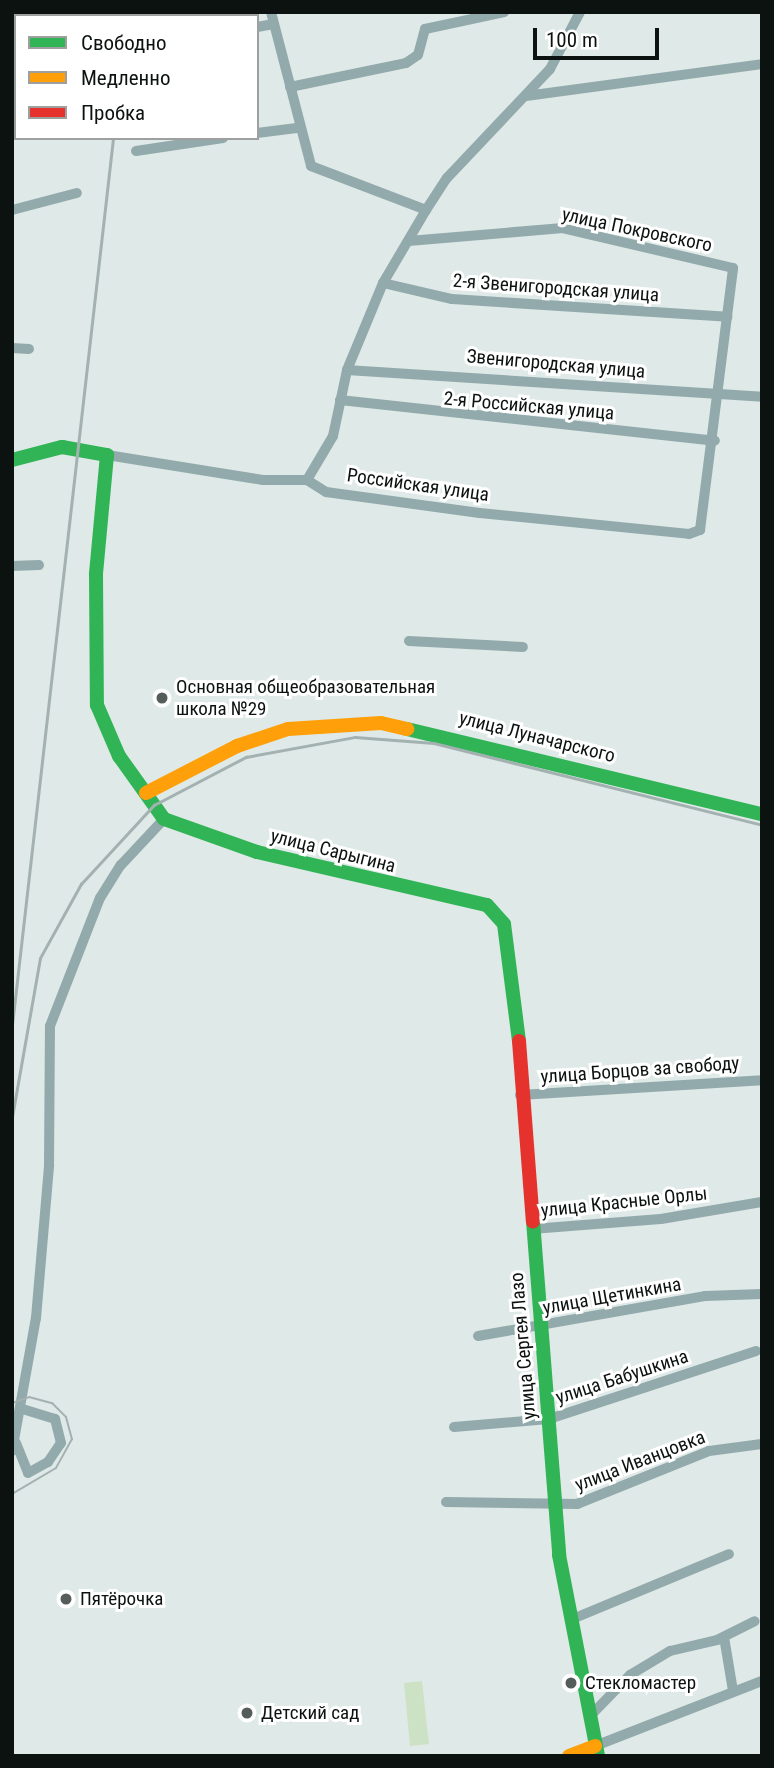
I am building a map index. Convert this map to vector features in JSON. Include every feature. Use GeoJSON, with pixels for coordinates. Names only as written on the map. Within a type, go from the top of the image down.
{"type":"FeatureCollection","features":[{"type":"Feature","properties":{"kind":"main road","name":"Российская улица"},"geometry":{"type":"LineString","coordinates":[[12,460],[62,447],[107,455]]}},
{"type":"Feature","properties":{"kind":"main road"},"geometry":{"type":"LineString","coordinates":[[107,455],[96,574],[97,705],[119,756],[164,819]]}},
{"type":"Feature","properties":{"kind":"main road","name":"улица Луначарского"},"geometry":{"type":"LineString","coordinates":[[146,793],[237,746],[288,729],[381,723],[762,814]]}},
{"type":"Feature","properties":{"kind":"main road","name":"улица Сарыгина"},"geometry":{"type":"LineString","coordinates":[[164,819],[257,852],[487,905],[509,939]]}},
{"type":"Feature","properties":{"kind":"main road","name":"улица Сергея Лазо"},"geometry":{"type":"LineString","coordinates":[[509,939],[555,1507],[570,1620],[594,1712],[596,1751]]}},
{"type":"Feature","properties":{"kind":"main road"},"geometry":{"type":"LineString","coordinates":[[569,1756],[596,1751]]}},
{"type":"Feature","properties":{"kind":"street"},"geometry":{"type":"LineString","coordinates":[[271,12],[297,128],[311,166],[426,210]]}},
{"type":"Feature","properties":{"kind":"street"},"geometry":{"type":"LineString","coordinates":[[290,88],[406,63],[418,55],[425,29],[504,12]]}},
{"type":"Feature","properties":{"kind":"street"},"geometry":{"type":"LineString","coordinates":[[307,480],[333,436],[347,370],[383,284],[426,210],[447,178],[526,96],[565,48],[580,12]]}},
{"type":"Feature","properties":{"kind":"street"},"geometry":{"type":"LineString","coordinates":[[259,27],[274,24]]}},
{"type":"Feature","properties":{"kind":"street"},"geometry":{"type":"LineString","coordinates":[[526,96],[762,64]]}},
{"type":"Feature","properties":{"kind":"street"},"geometry":{"type":"LineString","coordinates":[[259,133],[297,128]]}},
{"type":"Feature","properties":{"kind":"street"},"geometry":{"type":"LineString","coordinates":[[136,151],[210,140]]}},
{"type":"Feature","properties":{"kind":"street"},"geometry":{"type":"LineString","coordinates":[[12,210],[78,193]]}},
{"type":"Feature","properties":{"kind":"street","name":"улица Покровского"},"geometry":{"type":"LineString","coordinates":[[409,242],[563,228],[733,268],[727,317]]}},
{"type":"Feature","properties":{"kind":"street","name":"2-я Звенигородская улица"},"geometry":{"type":"LineString","coordinates":[[383,284],[452,299],[727,317]]}},
{"type":"Feature","properties":{"kind":"street"},"geometry":{"type":"LineString","coordinates":[[715,440],[727,317]]}},
{"type":"Feature","properties":{"kind":"street"},"geometry":{"type":"LineString","coordinates":[[12,348],[29,349]]}},
{"type":"Feature","properties":{"kind":"street","name":"Звенигородская улица"},"geometry":{"type":"LineString","coordinates":[[347,370],[762,397]]}},
{"type":"Feature","properties":{"kind":"street","name":"2-я Российская улица"},"geometry":{"type":"LineString","coordinates":[[340,400],[715,440]]}},
{"type":"Feature","properties":{"kind":"street","name":"Российская улица"},"geometry":{"type":"LineString","coordinates":[[107,455],[263,480],[307,480],[326,492],[480,513],[690,534],[700,530],[715,440]]}},
{"type":"Feature","properties":{"kind":"street"},"geometry":{"type":"LineString","coordinates":[[12,566],[40,565]]}},
{"type":"Feature","properties":{"kind":"street"},"geometry":{"type":"LineString","coordinates":[[409,641],[523,647]]}},
{"type":"Feature","properties":{"kind":"street"},"geometry":{"type":"LineString","coordinates":[[23,1409],[55,1419],[61,1443],[48,1462],[28,1473],[14,1447],[23,1409],[49,1166],[50,1026],[100,898],[121,865],[164,819]]}},
{"type":"Feature","properties":{"kind":"street","name":"улица Борцов за свободу"},"geometry":{"type":"LineString","coordinates":[[520,1096],[762,1080]]}},
{"type":"Feature","properties":{"kind":"street","name":"улица Красные Орлы"},"geometry":{"type":"LineString","coordinates":[[532,1229],[662,1219],[762,1202]]}},
{"type":"Feature","properties":{"kind":"street","name":"улица Щетинкина"},"geometry":{"type":"LineString","coordinates":[[478,1335],[540,1327],[705,1296],[757,1294]]}},
{"type":"Feature","properties":{"kind":"street","name":"улица Бабушкина"},"geometry":{"type":"LineString","coordinates":[[454,1427],[549,1419],[756,1351]]}},
{"type":"Feature","properties":{"kind":"street","name":"улица Иванцовка"},"geometry":{"type":"LineString","coordinates":[[446,1502],[555,1507],[599,1498],[709,1451],[762,1444]]}},
{"type":"Feature","properties":{"kind":"street"},"geometry":{"type":"LineString","coordinates":[[570,1620],[729,1554]]}},
{"type":"Feature","properties":{"kind":"street"},"geometry":{"type":"LineString","coordinates":[[594,1712],[630,1675],[670,1651],[724,1637],[755,1621]]}},
{"type":"Feature","properties":{"kind":"street"},"geometry":{"type":"LineString","coordinates":[[724,1637],[733,1691]]}},
{"type":"Feature","properties":{"kind":"street"},"geometry":{"type":"LineString","coordinates":[[596,1751],[762,1681]]}},
{"type":"Feature","properties":{"kind":"green space"},"geometry":{"type":"Polygon","coordinates":[[[422,1681],[429,1744],[410,1746],[404,1683],[422,1681]]]}},
{"type":"Feature","properties":{"kind":"tram line"},"geometry":{"type":"LineString","coordinates":[[12,1403],[29,1397],[52,1403],[66,1417],[72,1439],[56,1468],[12,1494]]}},
{"type":"Feature","properties":{"kind":"railway"},"geometry":{"type":"LineString","coordinates":[[12,1025],[113,140]]}},
{"type":"Feature","properties":{"kind":"railway"},"geometry":{"type":"LineString","coordinates":[[12,1117],[40,958],[81,884],[154,805],[246,757],[355,737],[434,743],[762,825]]}},
{"type":"Feature","properties":{"kind":"traffic: fast"},"geometry":{"type":"LineString","coordinates":[[12,460],[62,447],[107,455],[96,574],[97,705],[119,756],[164,819],[257,852],[487,905],[504,924],[519,1041]]}},
{"type":"Feature","properties":{"kind":"traffic: fast"},"geometry":{"type":"LineString","coordinates":[[407,729],[762,814]]}},
{"type":"Feature","properties":{"kind":"traffic: fast"},"geometry":{"type":"LineString","coordinates":[[533,1221],[559,1555],[598,1756]]}},
{"type":"Feature","properties":{"kind":"traffic: slow"},"geometry":{"type":"LineString","coordinates":[[146,793],[237,746],[288,729],[381,723],[407,729]]}},
{"type":"Feature","properties":{"kind":"traffic: slow"},"geometry":{"type":"LineString","coordinates":[[569,1756],[595,1746]]}},
{"type":"Feature","properties":{"kind":"traffic: jam"},"geometry":{"type":"LineString","coordinates":[[519,1041],[533,1221]]}},
{"type":"Feature","properties":{"kind":"place","name":"Основная общеобразовательная школа №29"},"geometry":{"type":"Point","coordinates":[162,698]}},
{"type":"Feature","properties":{"kind":"place","name":"Пятёрочка"},"geometry":{"type":"Point","coordinates":[66,1599]}},
{"type":"Feature","properties":{"kind":"place","name":"Стекломастер"},"geometry":{"type":"Point","coordinates":[571,1683]}},
{"type":"Feature","properties":{"kind":"place","name":"Детский сад"},"geometry":{"type":"Point","coordinates":[247,1713]}}]}
